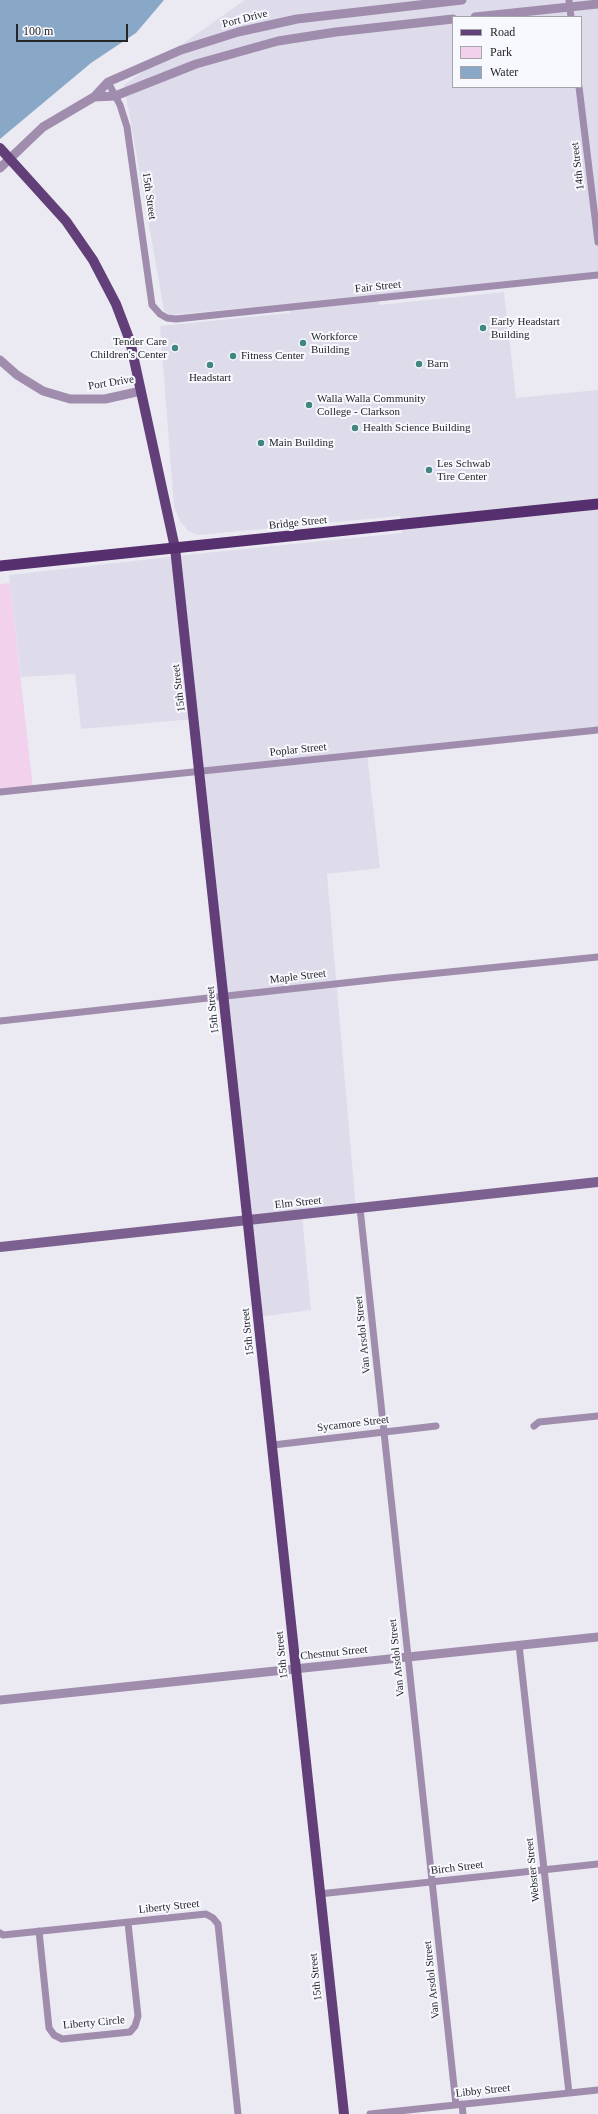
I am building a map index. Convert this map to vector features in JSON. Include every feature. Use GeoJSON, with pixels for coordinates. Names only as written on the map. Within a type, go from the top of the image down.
{"type":"FeatureCollection","features":[{"type":"Feature","properties":{"kind":"highway","name":"Bridge Street"},"geometry":{"type":"LineString","coordinates":[[0,566],[598,504]]}},
{"type":"Feature","properties":{"kind":"main road","name":"15th Street"},"geometry":{"type":"LineString","coordinates":[[0,148],[66,221],[93,260],[116,304],[130,341],[175,548],[273,1445],[319,1894],[344,2114]]}},
{"type":"Feature","properties":{"kind":"main road","name":"Elm Street"},"geometry":{"type":"LineString","coordinates":[[0,1247],[598,1182]]}},
{"type":"Feature","properties":{"kind":"street","name":"Port Drive"},"geometry":{"type":"LineString","coordinates":[[0,168],[43,127],[94,97],[108,82],[181,50],[269,24],[325,15],[462,0]]}},
{"type":"Feature","properties":{"kind":"street"},"geometry":{"type":"LineString","coordinates":[[569,3],[571,16]]}},
{"type":"Feature","properties":{"kind":"street"},"geometry":{"type":"LineString","coordinates":[[482,16],[569,3],[598,4]]}},
{"type":"Feature","properties":{"kind":"street","name":"Port Drive"},"geometry":{"type":"LineString","coordinates":[[94,97],[115,96],[196,64],[272,42],[320,34],[452,19]]}},
{"type":"Feature","properties":{"kind":"street","name":"15th Street"},"geometry":{"type":"LineString","coordinates":[[108,82],[125,119],[129,136],[152,305],[160,314]]}},
{"type":"Feature","properties":{"kind":"street","name":"14th Street"},"geometry":{"type":"LineString","coordinates":[[579,88],[598,242]]}},
{"type":"Feature","properties":{"kind":"street","name":"Fair Street"},"geometry":{"type":"LineString","coordinates":[[160,314],[176,319],[598,275]]}},
{"type":"Feature","properties":{"kind":"street","name":"Port Drive"},"geometry":{"type":"LineString","coordinates":[[0,360],[18,375],[43,390],[70,399],[104,399],[141,391]]}},
{"type":"Feature","properties":{"kind":"street","name":"Poplar Street"},"geometry":{"type":"LineString","coordinates":[[0,792],[598,730]]}},
{"type":"Feature","properties":{"kind":"street","name":"Maple Street"},"geometry":{"type":"LineString","coordinates":[[0,1021],[389,978],[598,957]]}},
{"type":"Feature","properties":{"kind":"street","name":"Van Arsdol Street"},"geometry":{"type":"LineString","coordinates":[[360,1208],[432,1882],[459,2104],[463,2114]]}},
{"type":"Feature","properties":{"kind":"street"},"geometry":{"type":"LineString","coordinates":[[534,1426],[539,1422],[598,1416]]}},
{"type":"Feature","properties":{"kind":"street","name":"Sycamore Street"},"geometry":{"type":"LineString","coordinates":[[273,1445],[436,1426]]}},
{"type":"Feature","properties":{"kind":"street","name":"Chestnut Street"},"geometry":{"type":"LineString","coordinates":[[0,1700],[598,1637]]}},
{"type":"Feature","properties":{"kind":"street","name":"Webster Street"},"geometry":{"type":"LineString","coordinates":[[519,1646],[569,2093]]}},
{"type":"Feature","properties":{"kind":"street","name":"Birch Street"},"geometry":{"type":"LineString","coordinates":[[319,1894],[598,1864]]}},
{"type":"Feature","properties":{"kind":"street","name":"Liberty Street"},"geometry":{"type":"LineString","coordinates":[[0,1934],[128,1923],[206,1914],[213,1918],[218,1924],[238,2114]]}},
{"type":"Feature","properties":{"kind":"street","name":"Liberty Circle"},"geometry":{"type":"LineString","coordinates":[[39,1931],[49,2028],[54,2035],[62,2039],[130,2032],[135,2026],[138,2016],[128,1923]]}},
{"type":"Feature","properties":{"kind":"street","name":"Libby Street"},"geometry":{"type":"LineString","coordinates":[[370,2114],[598,2090]]}},
{"type":"Feature","properties":{"kind":"shaded area"},"geometry":{"type":"Polygon","coordinates":[[[245,0],[598,0],[598,275],[378,296],[379,305],[504,292],[516,398],[598,390],[598,730],[367,754],[380,868],[327,874],[356,1209],[302,1215],[311,1310],[258,1317],[194,719],[81,729],[75,674],[21,677],[9,575],[402,533],[400,516],[198,535],[188,531],[180,521],[174,507],[160,326],[290,313],[289,304],[169,315],[164,310],[124,85],[245,0]]]}},
{"type":"Feature","properties":{"kind":"green space"},"geometry":{"type":"Polygon","coordinates":[[[10,583],[33,789],[0,792],[0,584],[10,583]]]}},
{"type":"Feature","properties":{"kind":"water"},"geometry":{"type":"Polygon","coordinates":[[[0,0],[164,0],[136,33],[91,63],[0,139],[0,0]]]}},
{"type":"Feature","properties":{"kind":"place","name":"Early Headstart Building"},"geometry":{"type":"Point","coordinates":[483,328]}},
{"type":"Feature","properties":{"kind":"place","name":"Workforce Building"},"geometry":{"type":"Point","coordinates":[303,343]}},
{"type":"Feature","properties":{"kind":"place","name":"Tender Care Children's Center"},"geometry":{"type":"Point","coordinates":[175,348]}},
{"type":"Feature","properties":{"kind":"place","name":"Fitness Center"},"geometry":{"type":"Point","coordinates":[233,356]}},
{"type":"Feature","properties":{"kind":"place","name":"Barn"},"geometry":{"type":"Point","coordinates":[419,364]}},
{"type":"Feature","properties":{"kind":"place","name":"Headstart"},"geometry":{"type":"Point","coordinates":[210,365]}},
{"type":"Feature","properties":{"kind":"place","name":"Walla Walla Community College - Clarkson"},"geometry":{"type":"Point","coordinates":[309,405]}},
{"type":"Feature","properties":{"kind":"place","name":"Health Science Building"},"geometry":{"type":"Point","coordinates":[355,428]}},
{"type":"Feature","properties":{"kind":"place","name":"Main Building"},"geometry":{"type":"Point","coordinates":[261,443]}},
{"type":"Feature","properties":{"kind":"place","name":"Les Schwab Tire Center"},"geometry":{"type":"Point","coordinates":[429,470]}}]}
